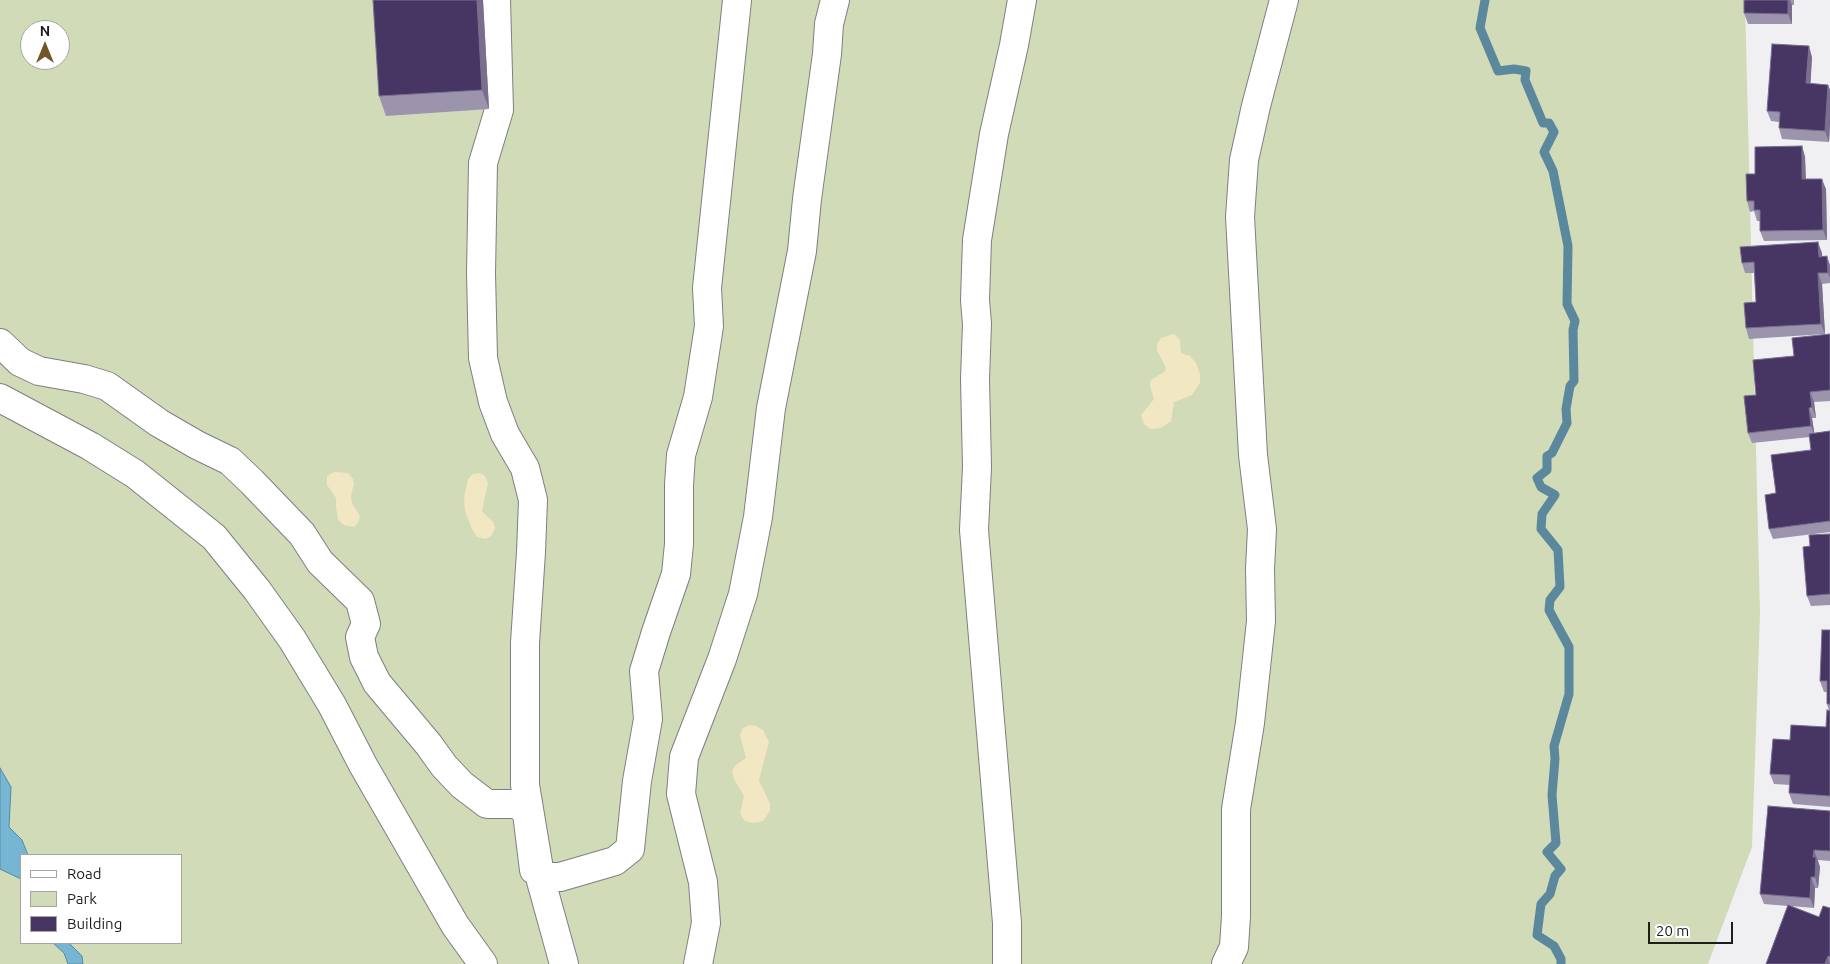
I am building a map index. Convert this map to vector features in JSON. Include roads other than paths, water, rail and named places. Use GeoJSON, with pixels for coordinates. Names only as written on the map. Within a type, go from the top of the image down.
{"type":"FeatureCollection","features":[{"type":"Feature","properties":{"kind":"lane"},"geometry":{"type":"LineString","coordinates":[[496,0],[499,110],[483,163],[481,273],[483,358],[493,402],[505,434],[525,468],[533,500],[525,643],[525,785],[540,874],[564,964]]}},
{"type":"Feature","properties":{"kind":"lane"},"geometry":{"type":"LineString","coordinates":[[0,343],[20,362],[39,371],[84,379],[107,386],[158,423],[230,461],[252,482],[302,534],[320,562],[360,601],[366,624],[360,637],[364,657],[378,683],[444,766],[462,785],[487,804],[518,804],[527,813],[534,870],[546,877],[560,877],[615,861],[630,849],[640,762],[648,719],[644,671],[676,574],[680,544],[679,485],[681,455],[698,397],[709,326],[707,288],[737,0]]}},
{"type":"Feature","properties":{"kind":"lane"},"geometry":{"type":"LineString","coordinates":[[698,964],[706,923],[703,882],[681,794],[684,757],[722,659],[743,594],[758,517],[771,408],[802,251],[807,199],[827,54],[829,24],[835,0]]}},
{"type":"Feature","properties":{"kind":"lane"},"geometry":{"type":"LineString","coordinates":[[1007,964],[1007,923],[997,810],[993,736],[974,530],[977,467],[975,379],[977,324],[975,300],[977,240],[994,134],[1022,0]]}},
{"type":"Feature","properties":{"kind":"lane"},"geometry":{"type":"LineString","coordinates":[[1226,964],[1234,947],[1236,916],[1236,809],[1250,723],[1261,622],[1260,569],[1262,530],[1253,455],[1240,217],[1244,160],[1284,0]]}},
{"type":"Feature","properties":{"kind":"lane"},"geometry":{"type":"LineString","coordinates":[[0,398],[90,446],[135,474],[214,538],[257,590],[292,639],[332,705],[363,765],[456,925],[483,964]]}},
{"type":"Feature","properties":{"kind":"water"},"geometry":{"type":"Polygon","coordinates":[[[0,768],[11,787],[9,827],[22,840],[28,854],[20,854],[20,879],[0,869],[0,768]]]}},
{"type":"Feature","properties":{"kind":"water"},"geometry":{"type":"Polygon","coordinates":[[[54,944],[70,944],[82,956],[83,964],[68,964],[64,953],[54,944]]]}},
{"type":"Feature","properties":{"kind":"waterway"},"geometry":{"type":"LineString","coordinates":[[1485,0],[1480,28],[1498,71],[1514,69],[1526,71],[1525,80],[1543,123],[1549,123],[1554,132],[1544,152],[1553,171],[1568,246],[1567,304],[1575,321],[1573,330],[1574,381],[1570,386],[1566,409],[1567,423],[1552,453],[1547,456],[1547,470],[1537,478],[1541,487],[1555,495],[1542,514],[1541,529],[1558,550],[1560,587],[1550,600],[1549,610],[1569,647],[1569,694],[1554,746],[1555,759],[1552,795],[1556,843],[1547,852],[1561,869],[1555,876],[1550,894],[1541,904],[1537,935],[1554,946],[1561,959],[1561,964]]}}]}
